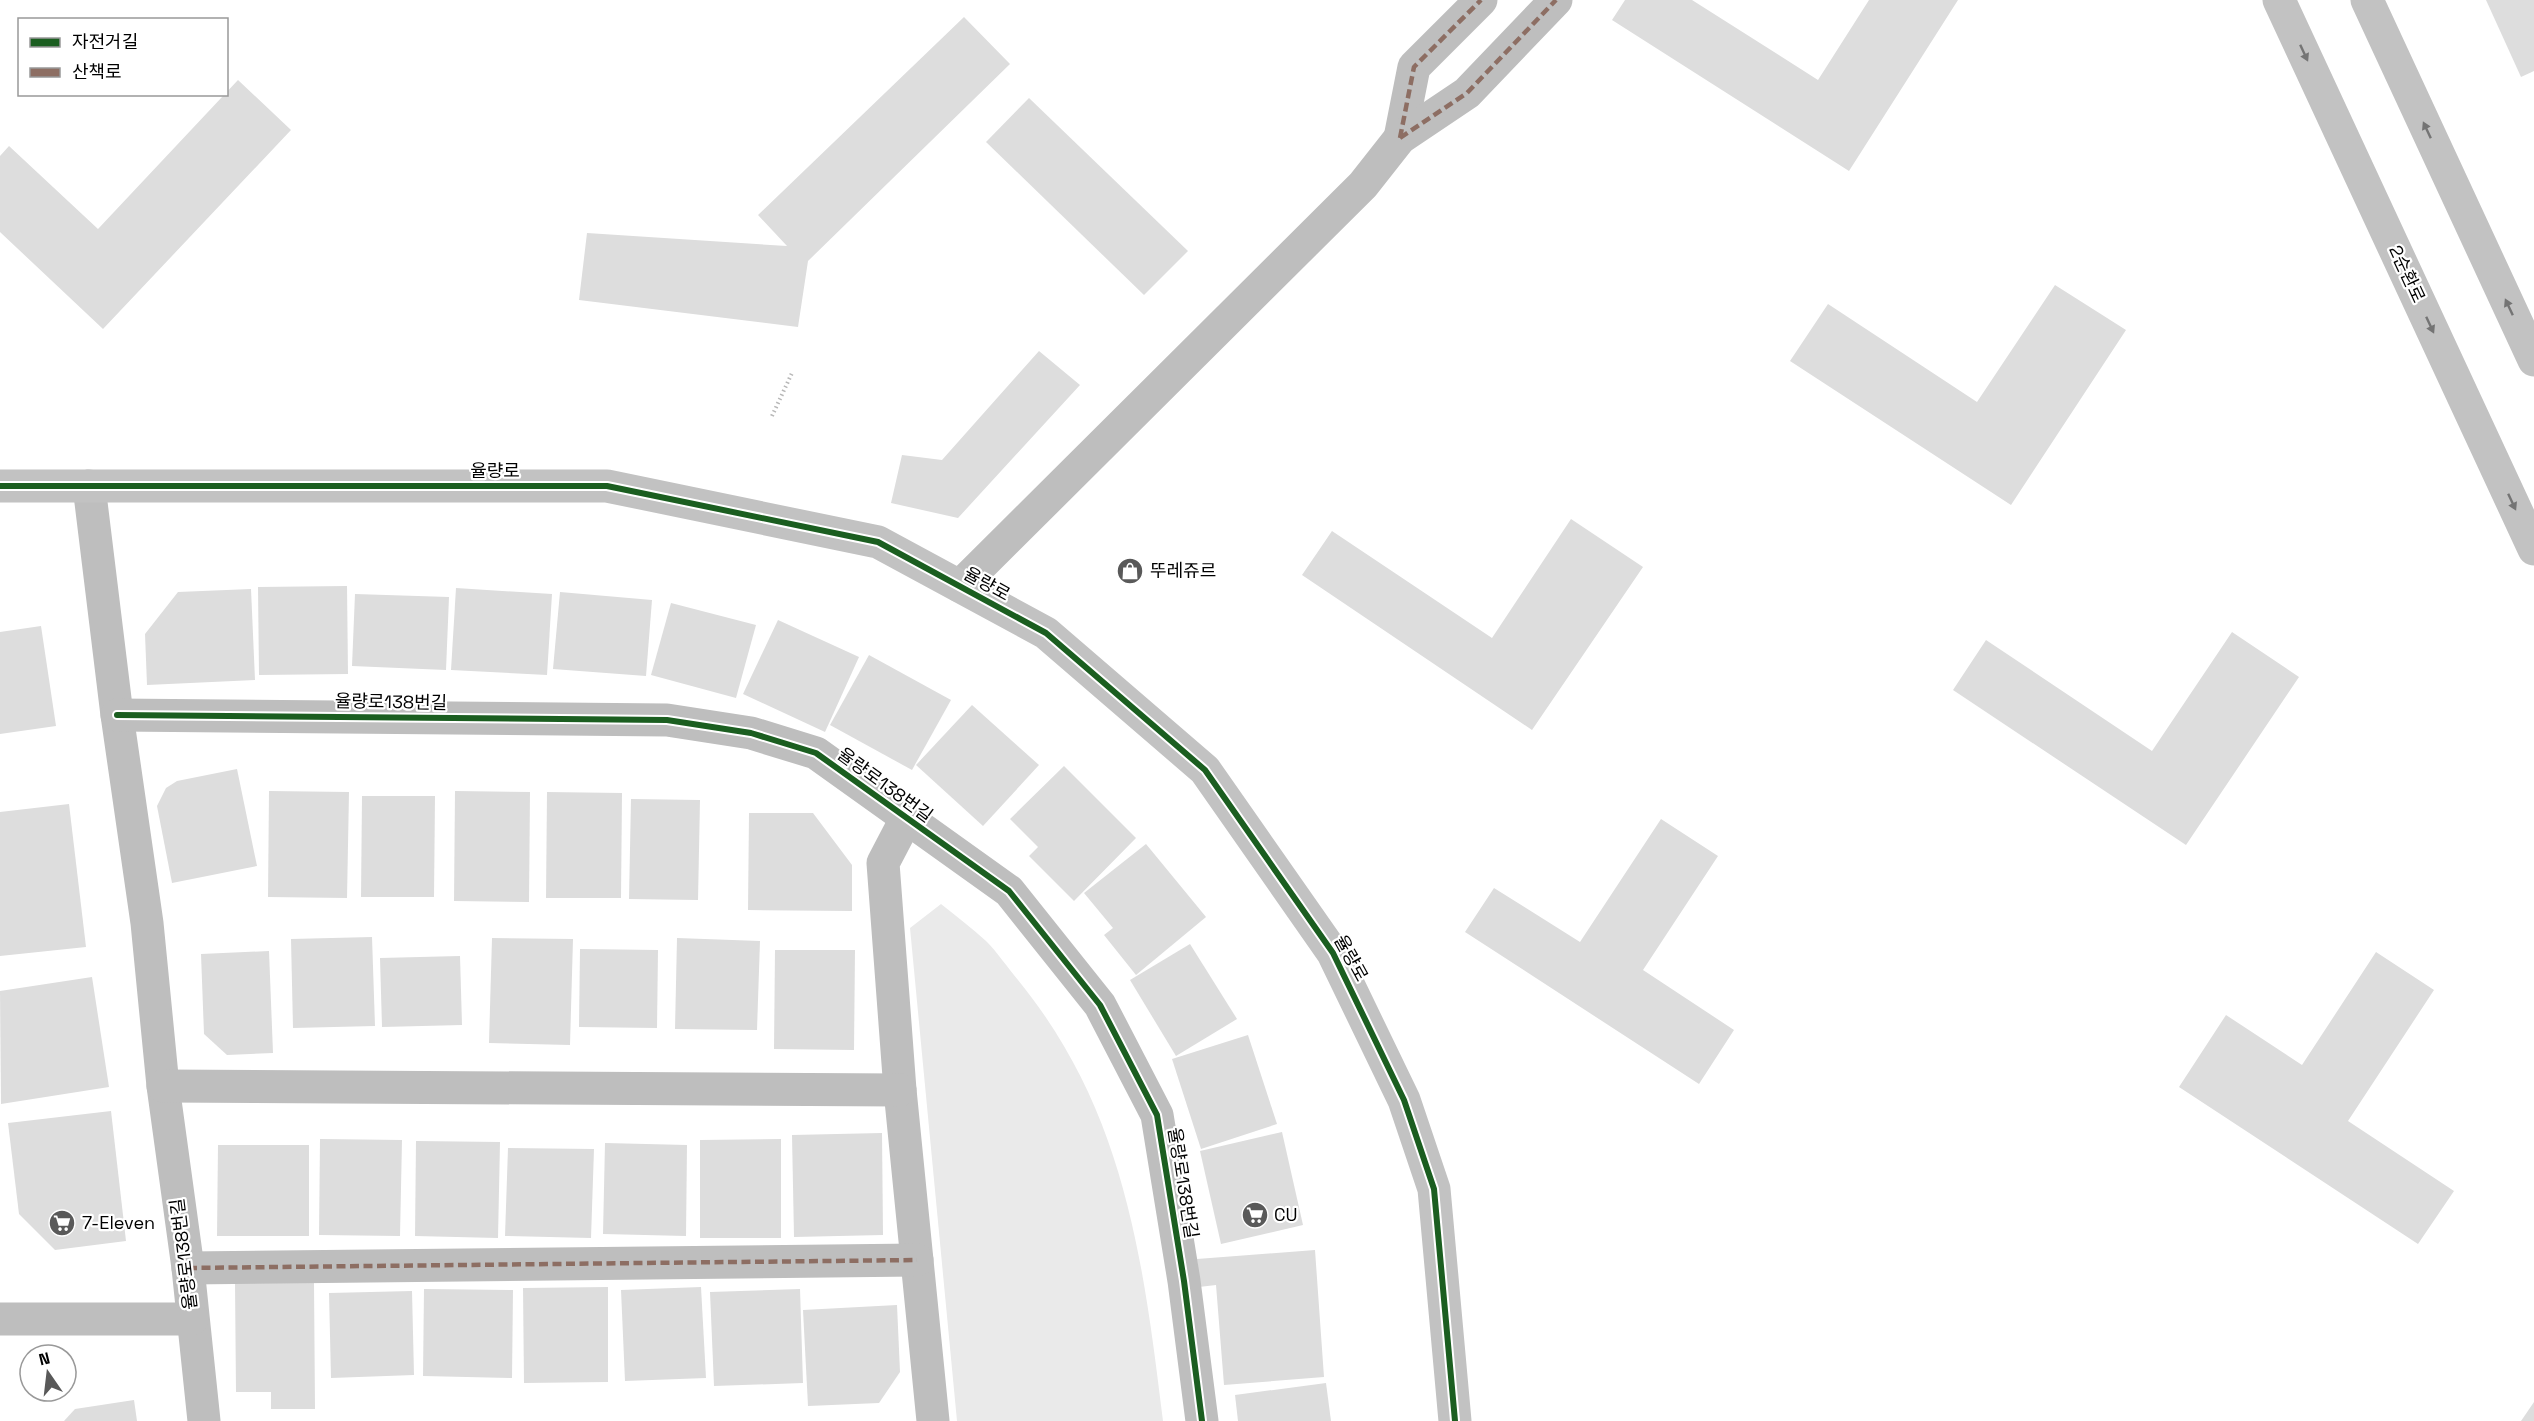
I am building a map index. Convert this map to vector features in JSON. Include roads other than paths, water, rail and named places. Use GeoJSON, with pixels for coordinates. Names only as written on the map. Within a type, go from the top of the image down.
{"type":"FeatureCollection","features":[{"type":"Feature","properties":{"kind":"street"},"geometry":{"type":"LineString","coordinates":[[1400,138],[1414,67],[1481,0]]}},
{"type":"Feature","properties":{"kind":"street"},"geometry":{"type":"LineString","coordinates":[[960,586],[1363,185],[1400,138],[1467,93],[1556,0]]}},
{"type":"Feature","properties":{"kind":"street","name":"2순환로"},"geometry":{"type":"LineString","coordinates":[[2279,0],[2534,549]]}},
{"type":"Feature","properties":{"kind":"street"},"geometry":{"type":"LineString","coordinates":[[2367,0],[2534,360]]}},
{"type":"Feature","properties":{"kind":"street","name":"율량로"},"geometry":{"type":"LineString","coordinates":[[0,486],[607,486],[878,542],[1046,633],[1205,770],[1333,953],[1404,1100],[1434,1189],[1455,1421]]}},
{"type":"Feature","properties":{"kind":"street","name":"율량로138번길"},"geometry":{"type":"LineString","coordinates":[[89,486],[117,715],[147,923],[163,1086],[188,1268],[204,1421]]}},
{"type":"Feature","properties":{"kind":"street","name":"율량로138번길"},"geometry":{"type":"LineString","coordinates":[[117,715],[668,720],[751,733],[816,753],[1009,891],[1100,1005],[1157,1115],[1184,1281],[1202,1421]]}},
{"type":"Feature","properties":{"kind":"street"},"geometry":{"type":"LineString","coordinates":[[906,819],[883,863],[900,1090],[933,1421]]}},
{"type":"Feature","properties":{"kind":"street"},"geometry":{"type":"LineString","coordinates":[[163,1086],[900,1090]]}},
{"type":"Feature","properties":{"kind":"street"},"geometry":{"type":"LineString","coordinates":[[188,1268],[917,1260]]}},
{"type":"Feature","properties":{"kind":"street"},"geometry":{"type":"LineString","coordinates":[[0,1319],[192,1319]]}},
{"type":"Feature","properties":{"kind":"place","name":"뚜레쥬르"},"geometry":{"type":"Point","coordinates":[1130,571]}},
{"type":"Feature","properties":{"kind":"place","name":"CU"},"geometry":{"type":"Point","coordinates":[1255,1215]}},
{"type":"Feature","properties":{"kind":"place","name":"7-Eleven"},"geometry":{"type":"Point","coordinates":[62,1223]}}]}
